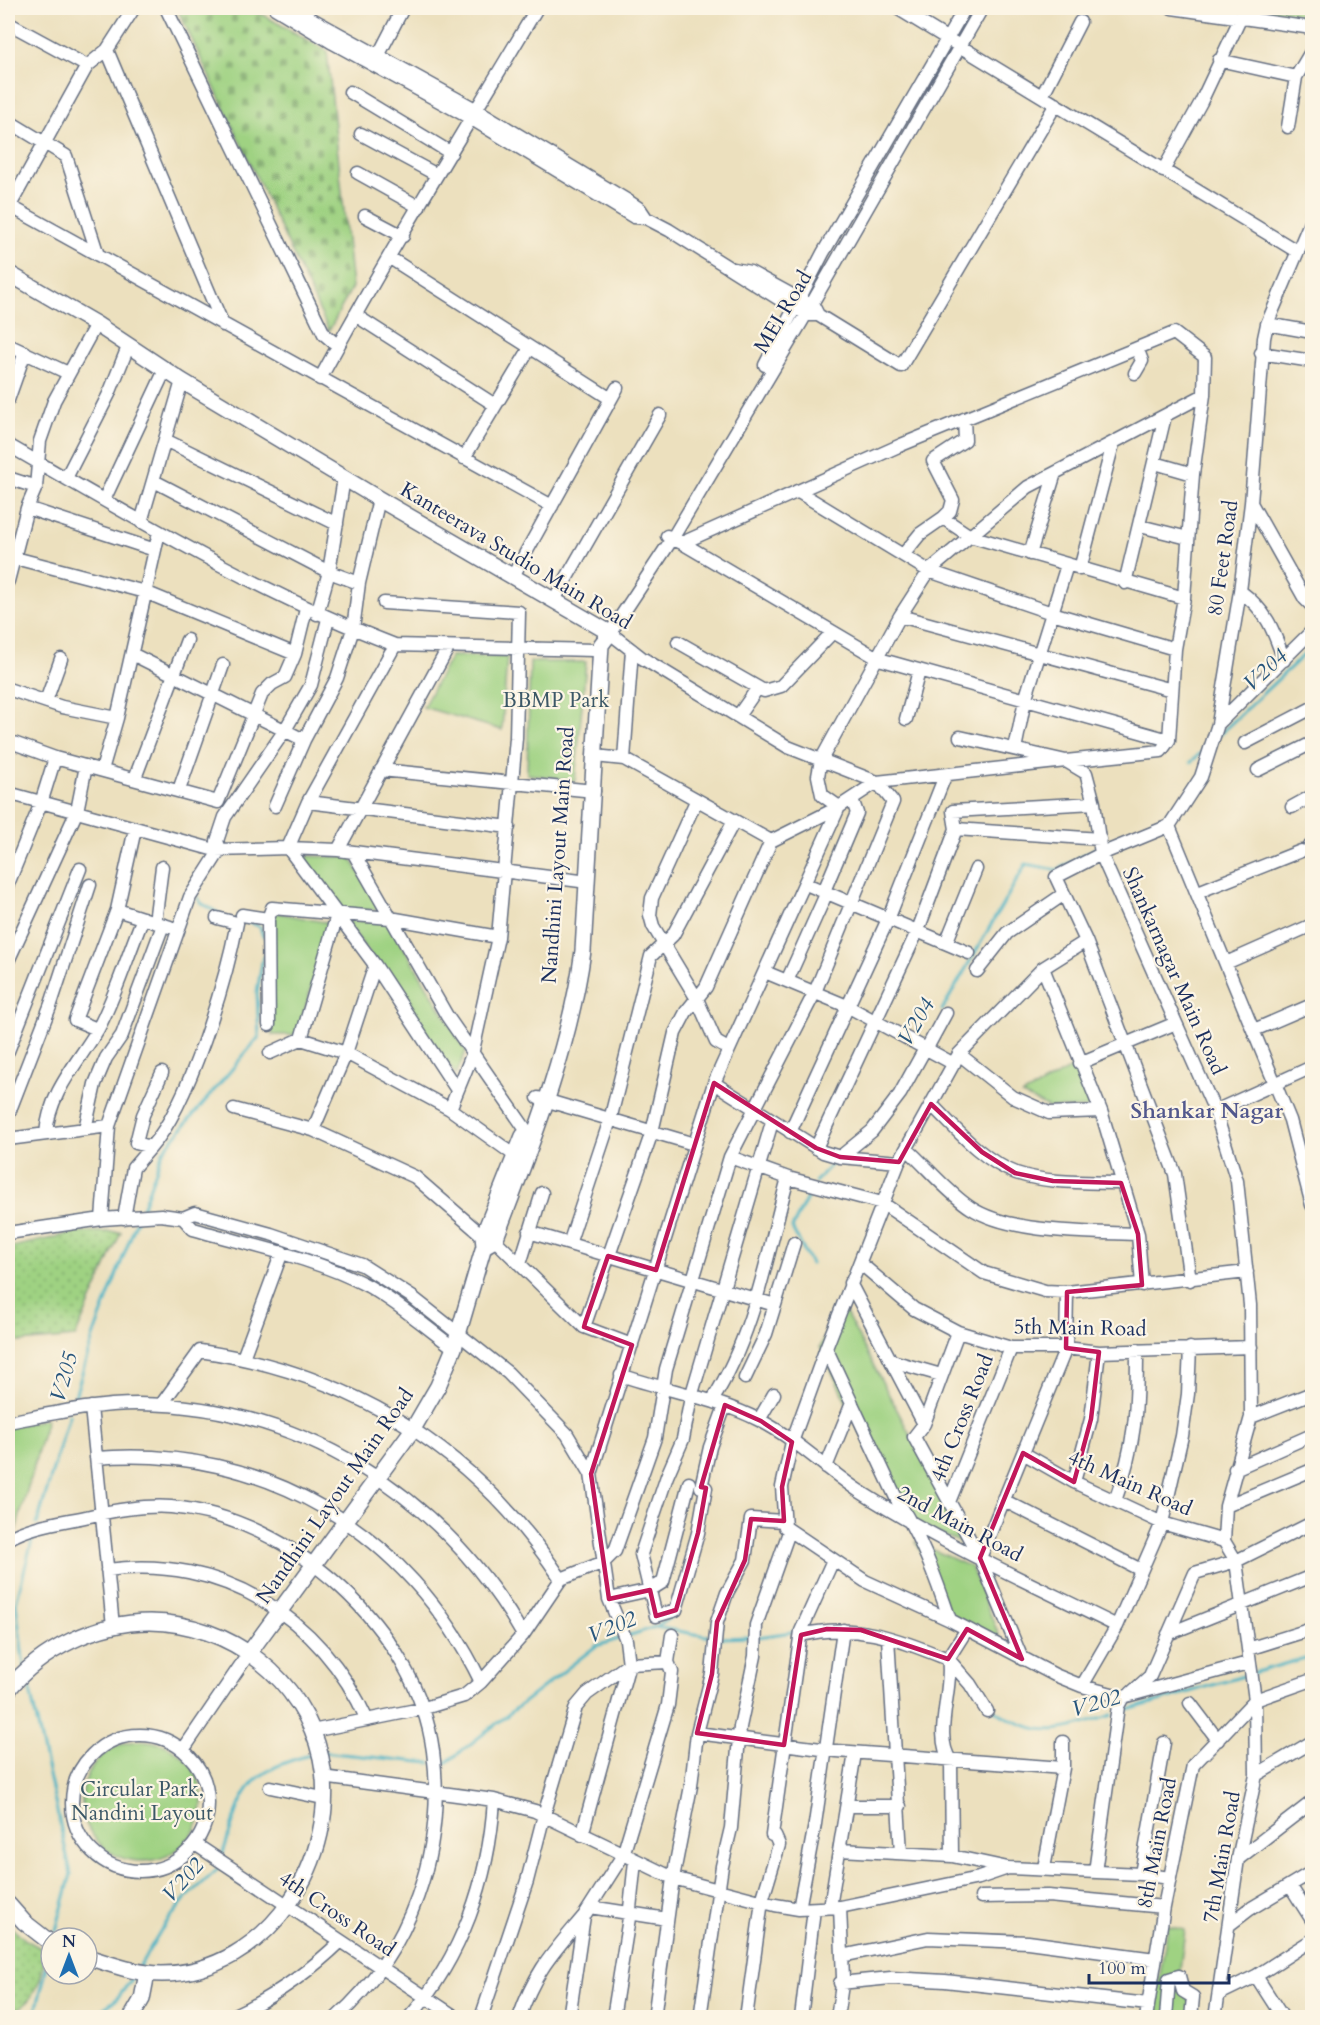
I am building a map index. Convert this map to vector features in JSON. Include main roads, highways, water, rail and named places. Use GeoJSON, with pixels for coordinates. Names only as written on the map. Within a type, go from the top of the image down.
{"type":"FeatureCollection","features":[{"type":"Feature","properties":{"kind":"main road","name":"Kanteerava Studio Main Road"},"geometry":{"type":"LineString","coordinates":[[8,273],[96,324],[182,381],[379,499],[607,631]]}},
{"type":"Feature","properties":{"kind":"main road","name":"Nandhini Layout Main Road"},"geometry":{"type":"LineString","coordinates":[[249,1653],[413,1429],[438,1386],[456,1342],[487,1240],[520,1159],[526,1130],[543,1100],[568,996],[584,882],[590,791],[594,651],[595,644],[607,631]]}},
{"type":"Feature","properties":{"kind":"main road"},"geometry":{"type":"LineString","coordinates":[[590,791],[596,756],[602,645],[607,631]]}},
{"type":"Feature","properties":{"kind":"main road"},"geometry":{"type":"LineString","coordinates":[[520,1159],[543,1100]]}},
{"type":"Feature","properties":{"kind":"main road"},"geometry":{"type":"LineString","coordinates":[[8,1690],[25,1672],[69,1641],[113,1626],[159,1622],[190,1627],[219,1636],[249,1653],[281,1680],[299,1705],[320,1753],[323,1798],[314,1850],[303,1879],[288,1905],[263,1935],[230,1957],[190,1971],[144,1973],[99,1960]]}},
{"type":"Feature","properties":{"kind":"main road"},"geometry":{"type":"LineString","coordinates":[[8,1904],[24,1922],[39,1934]]}},
{"type":"Feature","properties":{"kind":"main road"},"geometry":{"type":"LineString","coordinates":[[131,2018],[142,1999],[144,1973]]}},
{"type":"Feature","properties":{"kind":"waterway","name":"V204"},"geometry":{"type":"LineString","coordinates":[[1220,734],[1308,651]]}},
{"type":"Feature","properties":{"kind":"waterway","name":"V204"},"geometry":{"type":"LineString","coordinates":[[1191,762],[1205,749]]}},
{"type":"Feature","properties":{"kind":"waterway","name":"V204"},"geometry":{"type":"LineString","coordinates":[[1102,845],[1111,840]]}},
{"type":"Feature","properties":{"kind":"waterway","name":"V204"},"geometry":{"type":"LineString","coordinates":[[942,1010],[1026,864],[1057,870],[1097,848]]}},
{"type":"Feature","properties":{"kind":"waterway","name":"V205"},"geometry":{"type":"LineString","coordinates":[[198,898],[201,903],[220,914]]}},
{"type":"Feature","properties":{"kind":"waterway","name":"V205"},"geometry":{"type":"LineString","coordinates":[[247,921],[260,927],[263,936]]}},
{"type":"Feature","properties":{"kind":"waterway","name":"V205"},"geometry":{"type":"LineString","coordinates":[[140,1214],[163,1151],[259,1037],[257,992],[263,957]]}},
{"type":"Feature","properties":{"kind":"waterway","name":"V204"},"geometry":{"type":"LineString","coordinates":[[815,1182],[837,1159]]}},
{"type":"Feature","properties":{"kind":"waterway","name":"V204"},"geometry":{"type":"LineString","coordinates":[[811,1264],[792,1228],[812,1188]]}},
{"type":"Feature","properties":{"kind":"waterway","name":"V205"},"geometry":{"type":"LineString","coordinates":[[72,1406],[93,1337],[137,1220]]}},
{"type":"Feature","properties":{"kind":"waterway","name":"V205"},"geometry":{"type":"LineString","coordinates":[[37,1524],[69,1415]]}},
{"type":"Feature","properties":{"kind":"waterway","name":"V205"},"geometry":{"type":"LineString","coordinates":[[24,1667],[16,1603],[34,1533]]}},
{"type":"Feature","properties":{"kind":"waterway","name":"V204"},"geometry":{"type":"LineString","coordinates":[[657,1626],[671,1617]]}},
{"type":"Feature","properties":{"kind":"waterway","name":"V202"},"geometry":{"type":"LineString","coordinates":[[628,1636],[655,1627],[712,1637]]}},
{"type":"Feature","properties":{"kind":"waterway","name":"V202"},"geometry":{"type":"LineString","coordinates":[[758,1637],[799,1631]]}},
{"type":"Feature","properties":{"kind":"waterway","name":"V202"},"geometry":{"type":"LineString","coordinates":[[719,1638],[751,1637]]}},
{"type":"Feature","properties":{"kind":"waterway","name":"V202"},"geometry":{"type":"LineString","coordinates":[[436,1763],[446,1763],[596,1646],[622,1638]]}},
{"type":"Feature","properties":{"kind":"waterway","name":"V202"},"geometry":{"type":"LineString","coordinates":[[1253,1673],[1312,1656]]}},
{"type":"Feature","properties":{"kind":"waterway","name":"V202"},"geometry":{"type":"LineString","coordinates":[[1121,1712],[1247,1675]]}},
{"type":"Feature","properties":{"kind":"waterway","name":"V205"},"geometry":{"type":"LineString","coordinates":[[27,1677],[71,1874],[57,1926]]}},
{"type":"Feature","properties":{"kind":"waterway","name":"V202"},"geometry":{"type":"LineString","coordinates":[[991,1708],[1024,1725],[1050,1730],[1077,1726],[1112,1715]]}},
{"type":"Feature","properties":{"kind":"waterway","name":"V202"},"geometry":{"type":"LineString","coordinates":[[323,1752],[430,1763]]}},
{"type":"Feature","properties":{"kind":"waterway","name":"V202"},"geometry":{"type":"LineString","coordinates":[[221,1859],[234,1818],[248,1789],[271,1769],[314,1754]]}},
{"type":"Feature","properties":{"kind":"waterway","name":"V202"},"geometry":{"type":"LineString","coordinates":[[139,1967],[161,1930],[185,1899],[217,1870],[219,1865]]}},
{"type":"Feature","properties":{"kind":"waterway","name":"V202"},"geometry":{"type":"LineString","coordinates":[[90,2018],[117,1999],[134,1976]]}},
{"type":"Feature","properties":{"kind":"waterway","name":"V205"},"geometry":{"type":"LineString","coordinates":[[31,2018],[35,2015],[42,1986]]}},
{"type":"Feature","properties":{"kind":"district","name":"Shankar Nagar"},"geometry":{"type":"Point","coordinates":[1207,1111]}},
{"type":"Feature","properties":{"kind":"park label","name":"BBMP Park"},"geometry":{"type":"Point","coordinates":[556,700]}},
{"type":"Feature","properties":{"kind":"park label","name":"Circular Park, Nandini Layout"},"geometry":{"type":"Point","coordinates":[142,1801]}}]}
